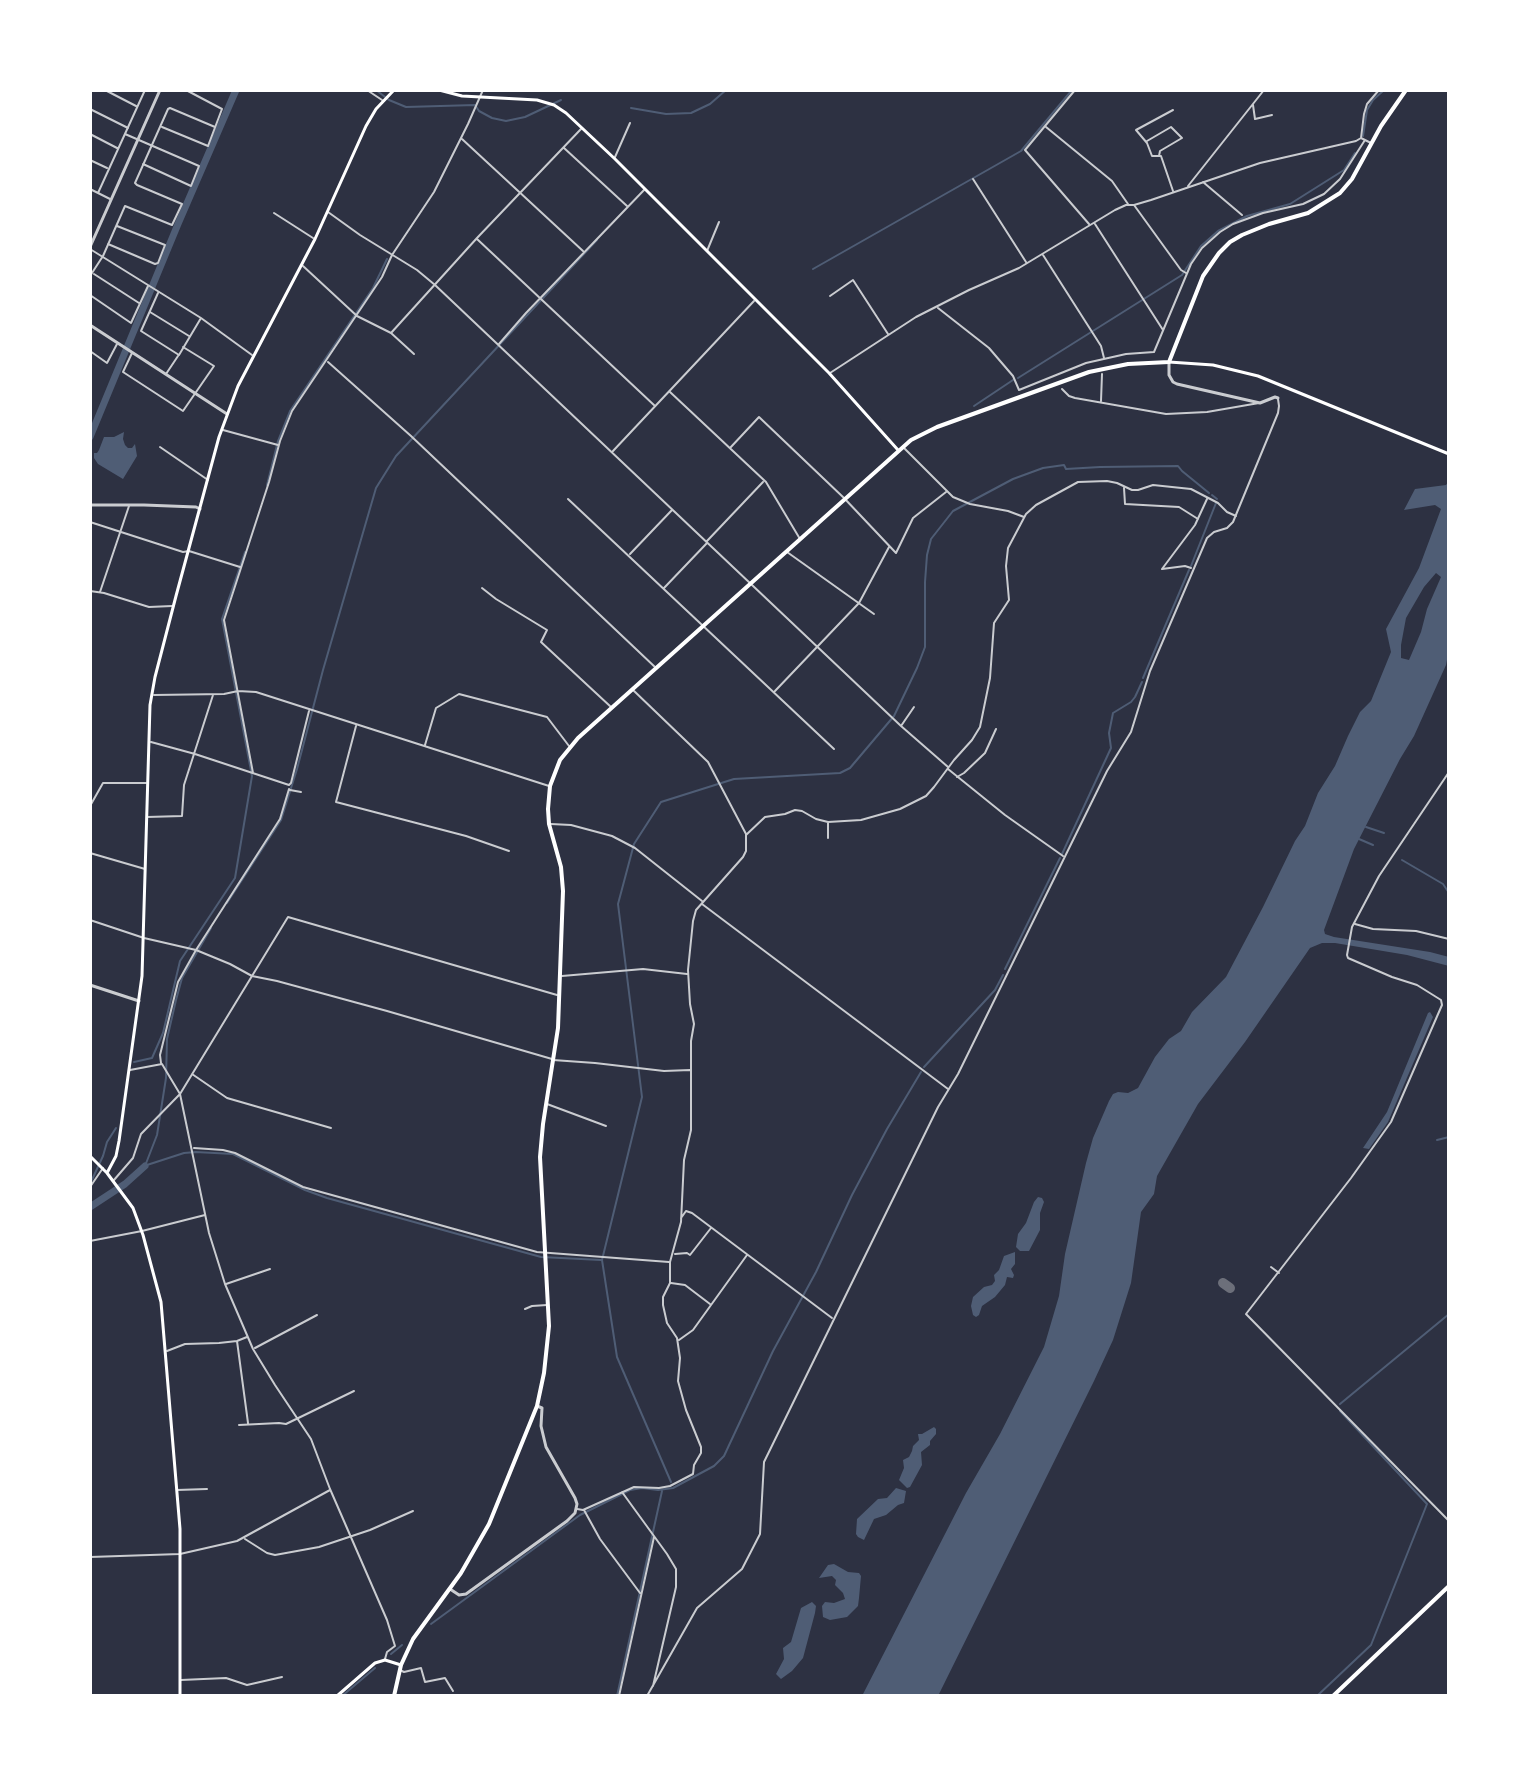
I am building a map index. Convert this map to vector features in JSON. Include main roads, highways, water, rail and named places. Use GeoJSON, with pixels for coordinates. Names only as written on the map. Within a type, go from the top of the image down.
{"type":"FeatureCollection","features":[{"type":"Feature","properties":{"kind":"main road"},"geometry":{"type":"LineString","coordinates":[[107,1173],[118,1151],[139,1001],[144,938],[151,695],[174,605],[221,430],[238,386],[315,239],[366,126],[394,90]]}},
{"type":"Feature","properties":{"kind":"main road"},"geometry":{"type":"LineString","coordinates":[[439,90],[454,95],[546,102],[566,113],[829,373],[900,448]]}},
{"type":"Feature","properties":{"kind":"main road"},"geometry":{"type":"LineString","coordinates":[[1169,362],[1203,276],[1219,253],[1242,235],[1308,213],[1330,201],[1346,187],[1406,90]]}},
{"type":"Feature","properties":{"kind":"main road"},"geometry":{"type":"LineString","coordinates":[[394,1696],[400,1668],[413,1639],[450,1589],[489,1524],[537,1406],[544,1373],[549,1326],[540,1157],[558,1028],[562,876],[548,809],[550,786],[556,768],[569,747],[918,435],[1089,372],[1128,364],[1169,362],[1232,369],[1271,381],[1449,454]]}},
{"type":"Feature","properties":{"kind":"main road"},"geometry":{"type":"LineString","coordinates":[[90,1156],[133,1208],[161,1302],[177,1490],[180,1696]]}},
{"type":"Feature","properties":{"kind":"main road"},"geometry":{"type":"LineString","coordinates":[[1333,1696],[1449,1586]]}},
{"type":"Feature","properties":{"kind":"main road"},"geometry":{"type":"LineString","coordinates":[[337,1696],[372,1665],[385,1660],[400,1668]]}},
{"type":"Feature","properties":{"kind":"water"},"geometry":{"type":"Polygon","coordinates":[[[124,432],[125,445],[132,448],[135,444],[137,456],[123,479],[98,464],[94,453],[99,450],[104,437],[114,437],[124,432]]]}},
{"type":"Feature","properties":{"kind":"water"},"geometry":{"type":"Polygon","coordinates":[[[1449,481],[1449,649],[1446,665],[1414,736],[1354,849],[1324,930],[1325,934],[1334,937],[1449,957],[1449,966],[1407,955],[1335,943],[1322,943],[1310,948],[1198,1104],[1157,1176],[1154,1194],[1141,1212],[1131,1283],[1113,1340],[938,1696],[862,1696],[1044,1347],[1059,1296],[1065,1254],[1086,1163],[1109,1101],[1113,1094],[1128,1093],[1138,1088],[1169,1039],[1181,1031],[1192,1012],[1226,977],[1360,712],[1371,701],[1391,652],[1386,629],[1419,568],[1441,509],[1435,505],[1404,510],[1415,489],[1446,485],[1449,481]],[[1436,573],[1424,587],[1406,618],[1401,658],[1409,660],[1441,577],[1436,573]]]}},
{"type":"Feature","properties":{"kind":"water"},"geometry":{"type":"Polygon","coordinates":[[[1430,1012],[1433,1017],[1388,1122],[1369,1149],[1363,1148],[1387,1112],[1430,1012]]]}},
{"type":"Feature","properties":{"kind":"water"},"geometry":{"type":"Polygon","coordinates":[[[1038,1197],[1044,1202],[1040,1213],[1040,1230],[1029,1251],[1020,1251],[1016,1247],[1018,1234],[1038,1197]]]}},
{"type":"Feature","properties":{"kind":"water"},"geometry":{"type":"Polygon","coordinates":[[[1015,1252],[1015,1264],[1011,1269],[1013,1278],[1007,1277],[1005,1285],[982,1306],[976,1317],[971,1306],[973,1297],[984,1287],[992,1285],[1004,1256],[1015,1252]]]}},
{"type":"Feature","properties":{"kind":"water"},"geometry":{"type":"Polygon","coordinates":[[[934,1427],[936,1434],[930,1445],[921,1452],[922,1465],[907,1488],[899,1480],[904,1468],[903,1460],[909,1457],[919,1440],[918,1434],[934,1427]]]}},
{"type":"Feature","properties":{"kind":"water"},"geometry":{"type":"Polygon","coordinates":[[[896,1488],[906,1491],[904,1503],[874,1519],[864,1540],[858,1537],[857,1519],[878,1499],[887,1498],[896,1488]]]}},
{"type":"Feature","properties":{"kind":"water"},"geometry":{"type":"Polygon","coordinates":[[[834,1564],[861,1576],[858,1606],[847,1617],[830,1620],[823,1617],[822,1606],[825,1602],[845,1599],[832,1576],[819,1578],[828,1565],[834,1564]]]}},
{"type":"Feature","properties":{"kind":"water"},"geometry":{"type":"Polygon","coordinates":[[[812,1602],[816,1606],[815,1613],[803,1658],[781,1679],[776,1674],[784,1659],[783,1648],[791,1642],[801,1608],[812,1602]]]}},
{"type":"Feature","properties":{"kind":"waterway"},"geometry":{"type":"LineString","coordinates":[[90,437],[236,90]]}},
{"type":"Feature","properties":{"kind":"waterway"},"geometry":{"type":"LineString","coordinates":[[376,90],[406,107],[475,105],[492,118],[506,121],[525,117],[561,100]]}},
{"type":"Feature","properties":{"kind":"waterway"},"geometry":{"type":"LineString","coordinates":[[631,108],[666,114],[691,113],[710,104],[726,90]]}},
{"type":"Feature","properties":{"kind":"waterway"},"geometry":{"type":"LineString","coordinates":[[813,269],[1021,151],[1072,90]]}},
{"type":"Feature","properties":{"kind":"waterway"},"geometry":{"type":"LineString","coordinates":[[1363,136],[1367,110],[1384,90]]}},
{"type":"Feature","properties":{"kind":"waterway"},"geometry":{"type":"LineString","coordinates":[[1018,378],[1182,275],[1201,246],[1218,231],[1247,216],[1290,204],[1344,170],[1355,153]]}},
{"type":"Feature","properties":{"kind":"waterway"},"geometry":{"type":"LineString","coordinates":[[227,903],[281,820],[376,488],[396,456],[597,240]]}},
{"type":"Feature","properties":{"kind":"waterway"},"geometry":{"type":"LineString","coordinates":[[267,485],[278,441],[290,411],[373,288],[387,259]]}},
{"type":"Feature","properties":{"kind":"waterway"},"geometry":{"type":"LineString","coordinates":[[974,406],[1013,380]]}},
{"type":"Feature","properties":{"kind":"waterway"},"geometry":{"type":"LineString","coordinates":[[671,1482],[617,1357],[602,1260],[642,1097],[618,904],[634,844],[661,802],[734,779],[840,773],[850,768],[894,716],[917,668],[925,647],[927,555],[931,539],[953,511],[1013,479],[1043,468],[1064,465],[1066,469],[1178,466],[1209,493]]}},
{"type":"Feature","properties":{"kind":"waterway"},"geometry":{"type":"LineString","coordinates":[[1212,495],[1217,499]]}},
{"type":"Feature","properties":{"kind":"waterway"},"geometry":{"type":"LineString","coordinates":[[1191,566],[1216,503]]}},
{"type":"Feature","properties":{"kind":"waterway"},"geometry":{"type":"LineString","coordinates":[[134,1062],[152,1058],[163,1033],[180,961],[235,878],[252,776],[222,619],[245,552]]}},
{"type":"Feature","properties":{"kind":"waterway"},"geometry":{"type":"LineString","coordinates":[[1143,678],[1189,570]]}},
{"type":"Feature","properties":{"kind":"waterway"},"geometry":{"type":"LineString","coordinates":[[1062,854],[1111,748],[1109,733],[1113,713],[1131,702],[1142,682]]}},
{"type":"Feature","properties":{"kind":"waterway"},"geometry":{"type":"LineString","coordinates":[[1366,827],[1384,833]]}},
{"type":"Feature","properties":{"kind":"waterway"},"geometry":{"type":"LineString","coordinates":[[1359,839],[1373,845]]}},
{"type":"Feature","properties":{"kind":"waterway"},"geometry":{"type":"LineString","coordinates":[[1005,969],[1060,858]]}},
{"type":"Feature","properties":{"kind":"waterway"},"geometry":{"type":"LineString","coordinates":[[1402,860],[1443,884],[1449,893]]}},
{"type":"Feature","properties":{"kind":"waterway"},"geometry":{"type":"LineString","coordinates":[[145,1166],[157,1135],[166,1078],[167,1039],[182,978],[211,928]]}},
{"type":"Feature","properties":{"kind":"waterway"},"geometry":{"type":"LineString","coordinates":[[924,1067],[995,990],[1003,975]]}},
{"type":"Feature","properties":{"kind":"waterway"},"geometry":{"type":"LineString","coordinates":[[431,1624],[580,1515],[630,1490],[673,1488],[714,1466],[724,1456],[852,1195],[921,1072]]}},
{"type":"Feature","properties":{"kind":"waterway"},"geometry":{"type":"LineString","coordinates":[[90,1184],[116,1128]]}},
{"type":"Feature","properties":{"kind":"waterway"},"geometry":{"type":"LineString","coordinates":[[1437,1140],[1449,1137]]}},
{"type":"Feature","properties":{"kind":"waterway"},"geometry":{"type":"LineString","coordinates":[[147,1165],[184,1153],[233,1154],[327,1198],[541,1257],[601,1260]]}},
{"type":"Feature","properties":{"kind":"waterway"},"geometry":{"type":"LineString","coordinates":[[90,1207],[125,1184],[145,1166]]}},
{"type":"Feature","properties":{"kind":"waterway"},"geometry":{"type":"LineString","coordinates":[[1340,1404],[1449,1314]]}},
{"type":"Feature","properties":{"kind":"waterway"},"geometry":{"type":"LineString","coordinates":[[1317,1696],[1371,1645],[1427,1504],[1340,1411]]}},
{"type":"Feature","properties":{"kind":"waterway"},"geometry":{"type":"LineString","coordinates":[[617,1696],[662,1491]]}},
{"type":"Feature","properties":{"kind":"waterway"},"geometry":{"type":"LineString","coordinates":[[391,1654],[402,1645]]}},
{"type":"Feature","properties":{"kind":"waterway"},"geometry":{"type":"LineString","coordinates":[[342,1696],[375,1668]]}}]}
